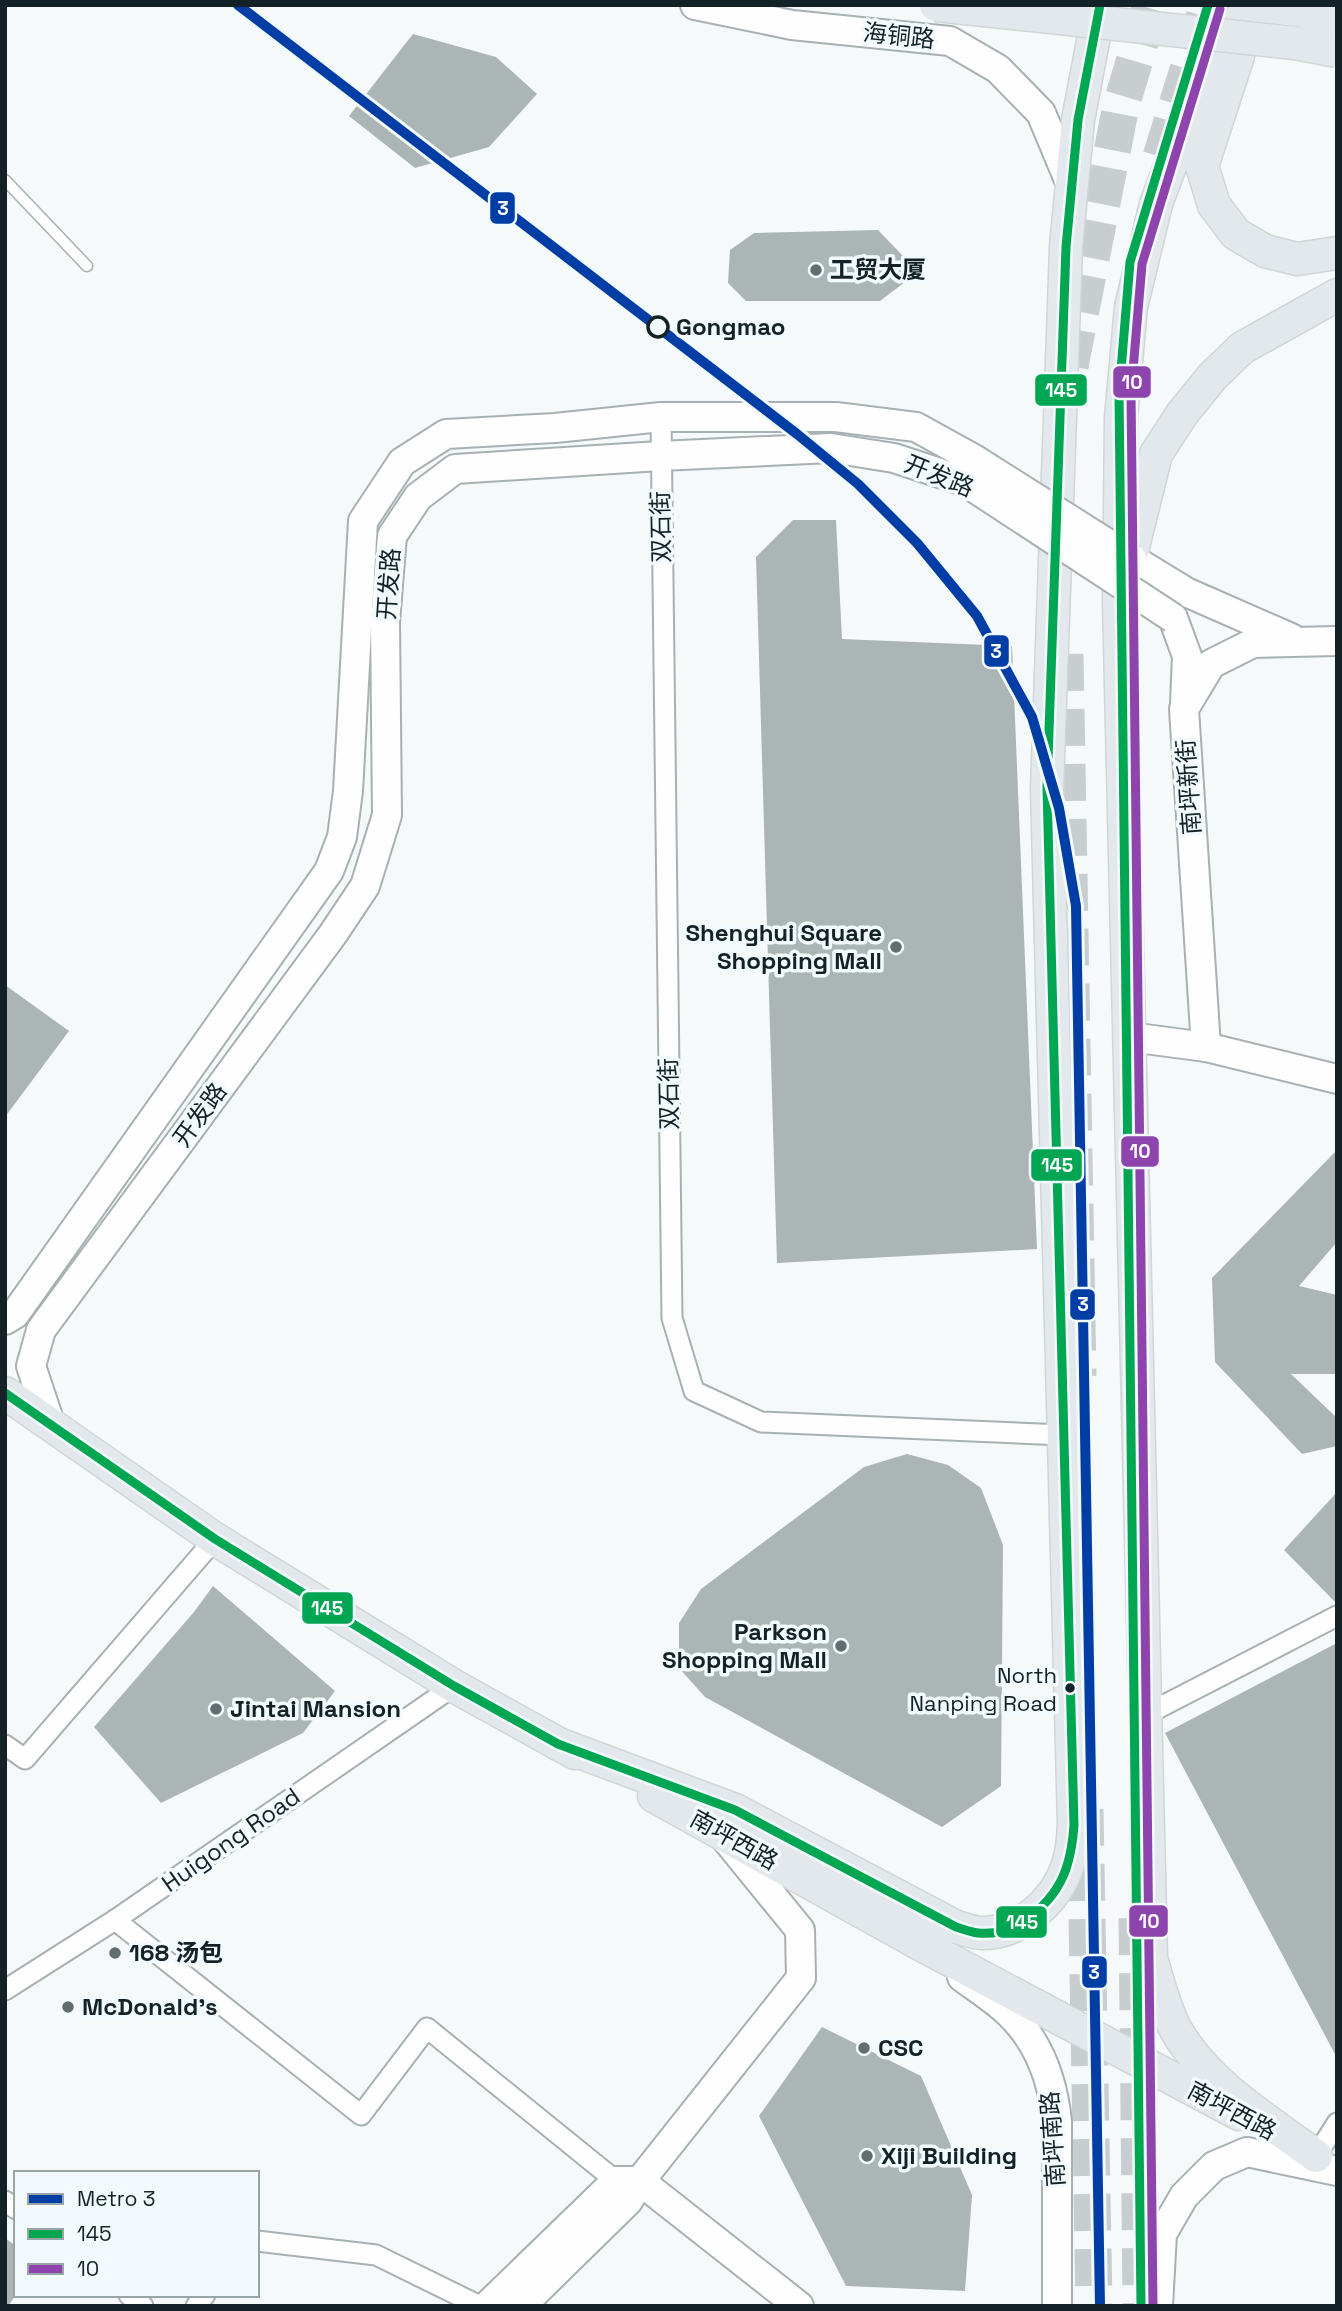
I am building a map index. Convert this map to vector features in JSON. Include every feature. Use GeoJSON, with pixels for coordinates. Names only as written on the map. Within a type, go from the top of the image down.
{"type":"FeatureCollection","features":[{"type":"Feature","properties":{"kind":"main road"},"geometry":{"type":"LineString","coordinates":[[936,5],[1295,43],[1337,51]]}},
{"type":"Feature","properties":{"kind":"main road"},"geometry":{"type":"LineString","coordinates":[[558,1744],[736,1810],[956,1927],[980,1933],[1003,1931],[1023,1922],[1043,1905],[1061,1881],[1070,1857],[1074,1825],[1047,788],[1066,247],[1078,120],[1100,5]]}},
{"type":"Feature","properties":{"kind":"main road"},"geometry":{"type":"LineString","coordinates":[[1252,5],[1297,10],[1337,20]]}},
{"type":"Feature","properties":{"kind":"main road"},"geometry":{"type":"LineString","coordinates":[[1252,5],[1202,166],[1214,205],[1236,234],[1265,250],[1297,259],[1337,253]]}},
{"type":"Feature","properties":{"kind":"main road"},"geometry":{"type":"LineString","coordinates":[[1252,5],[1187,121],[1156,204],[1131,307],[1121,418],[1119,601],[1151,1958],[1162,1998],[1177,2031],[1204,2066],[1241,2101],[1330,2166]]}},
{"type":"Feature","properties":{"kind":"main road"},"geometry":{"type":"LineString","coordinates":[[1119,601],[1156,454],[1182,414],[1204,386],[1242,348],[1337,295]]}},
{"type":"Feature","properties":{"kind":"main road","name":"南坪西路"},"geometry":{"type":"LineString","coordinates":[[5,1393],[215,1539],[454,1686],[919,1944],[1330,2166]]}},
{"type":"Feature","properties":{"kind":"street","name":"海铜路"},"geometry":{"type":"LineString","coordinates":[[695,5],[792,25],[950,41],[998,69],[1041,113],[1072,187]]}},
{"type":"Feature","properties":{"kind":"street","name":"双石街"},"geometry":{"type":"LineString","coordinates":[[661,417],[672,1318],[694,1391],[761,1422],[1063,1435]]}},
{"type":"Feature","properties":{"kind":"street","name":"开发路"},"geometry":{"type":"LineString","coordinates":[[5,1320],[15,1314],[329,871],[342,837],[348,791],[363,521],[402,462],[446,434],[555,428],[661,417],[836,417],[916,427],[969,470],[1173,618],[1187,656],[1184,709]]}},
{"type":"Feature","properties":{"kind":"street","name":"开发路"},"geometry":{"type":"LineString","coordinates":[[51,1426],[31,1366],[41,1330],[333,934],[365,886],[387,815],[385,622],[392,536],[418,497],[455,469],[831,448],[969,470],[1132,559],[1186,592],[1304,643]]}},
{"type":"Feature","properties":{"kind":"street","name":"南坪新街"},"geometry":{"type":"LineString","coordinates":[[1206,1047],[1184,709],[1211,664],[1253,643],[1337,641]]}},
{"type":"Feature","properties":{"kind":"street"},"geometry":{"type":"LineString","coordinates":[[1129,1037],[1206,1047],[1337,1079]]}},
{"type":"Feature","properties":{"kind":"street"},"geometry":{"type":"LineString","coordinates":[[5,1745],[25,1759],[215,1539]]}},
{"type":"Feature","properties":{"kind":"street"},"geometry":{"type":"LineString","coordinates":[[1145,1715],[1337,1616]]}},
{"type":"Feature","properties":{"kind":"street","name":"Huigong Road"},"geometry":{"type":"LineString","coordinates":[[5,1990],[116,1920],[454,1686]]}},
{"type":"Feature","properties":{"kind":"street"},"geometry":{"type":"LineString","coordinates":[[521,2306],[628,2188],[801,1978],[800,1930],[722,1833]]}},
{"type":"Feature","properties":{"kind":"street"},"geometry":{"type":"LineString","coordinates":[[116,1920],[361,2115],[427,2028],[628,2188],[799,2306]]}},
{"type":"Feature","properties":{"kind":"street","name":"南坪南路"},"geometry":{"type":"LineString","coordinates":[[919,1944],[1010,2014],[1029,2037],[1044,2065],[1055,2096],[1057,2122],[1057,2306]]}},
{"type":"Feature","properties":{"kind":"street"},"geometry":{"type":"LineString","coordinates":[[1158,2306],[1163,2234],[1184,2196],[1214,2166],[1247,2152],[1330,2166],[1337,2123]]}},
{"type":"Feature","properties":{"kind":"street"},"geometry":{"type":"LineString","coordinates":[[487,2306],[628,2188]]}},
{"type":"Feature","properties":{"kind":"street"},"geometry":{"type":"LineString","coordinates":[[259,2241],[376,2255],[480,2306]]}},
{"type":"Feature","properties":{"kind":"lane"},"geometry":{"type":"LineString","coordinates":[[5,180],[87,266]]}},
{"type":"Feature","properties":{"kind":"building"},"geometry":{"type":"Polygon","coordinates":[[[413,34],[496,57],[537,94],[489,147],[415,168],[349,116],[413,34]]]}},
{"type":"Feature","properties":{"kind":"building","name":"工贸大厦"},"geometry":{"type":"Polygon","coordinates":[[[878,230],[904,257],[905,282],[880,301],[746,301],[728,283],[730,250],[754,233],[878,230]]]}},
{"type":"Feature","properties":{"kind":"building","name":"Shenghui Square Shopping Mall"},"geometry":{"type":"Polygon","coordinates":[[[793,520],[836,520],[842,639],[1012,646],[1037,1249],[777,1263],[756,557],[793,520]]]}},
{"type":"Feature","properties":{"kind":"building"},"geometry":{"type":"Polygon","coordinates":[[[5,985],[69,1031],[5,1117],[5,985]]]}},
{"type":"Feature","properties":{"kind":"building"},"geometry":{"type":"Polygon","coordinates":[[[1337,1150],[1337,1242],[1299,1286],[1337,1295],[1337,1374],[1291,1374],[1337,1418],[1337,1446],[1302,1454],[1215,1362],[1212,1278],[1337,1150]]]}},
{"type":"Feature","properties":{"kind":"building","name":"Parkson Shopping Mall"},"geometry":{"type":"Polygon","coordinates":[[[907,1454],[948,1465],[981,1488],[1003,1545],[1001,1786],[942,1827],[705,1697],[679,1668],[679,1623],[701,1589],[864,1467],[907,1454]]]}},
{"type":"Feature","properties":{"kind":"building"},"geometry":{"type":"Polygon","coordinates":[[[1337,1492],[1337,1604],[1284,1550],[1337,1492]]]}},
{"type":"Feature","properties":{"kind":"building","name":"Jintai Mansion"},"geometry":{"type":"Polygon","coordinates":[[[213,1586],[335,1691],[303,1733],[161,1803],[94,1727],[194,1612],[213,1586]]]}},
{"type":"Feature","properties":{"kind":"building"},"geometry":{"type":"Polygon","coordinates":[[[1337,1643],[1337,2058],[1165,1733],[1337,1643]]]}},
{"type":"Feature","properties":{"kind":"building","name":"Xiji Building"},"geometry":{"type":"Polygon","coordinates":[[[822,2027],[921,2076],[972,2195],[965,2291],[846,2286],[759,2116],[822,2027]]]}},
{"type":"Feature","properties":{"kind":"building"},"geometry":{"type":"Polygon","coordinates":[[[5,2238],[14,2245],[15,2297],[5,2306],[5,2238]]]}},
{"type":"Feature","properties":{"kind":"tunnel"},"geometry":{"type":"LineString","coordinates":[[1070,366],[1121,106],[1151,5]]}},
{"type":"Feature","properties":{"kind":"tunnel"},"geometry":{"type":"LineString","coordinates":[[1161,157],[1208,5]]}},
{"type":"Feature","properties":{"kind":"tunnel"},"geometry":{"type":"LineString","coordinates":[[1065,654],[1078,1376]]}},
{"type":"Feature","properties":{"kind":"tunnel"},"geometry":{"type":"LineString","coordinates":[[1085,1809],[1094,2306]]}},
{"type":"Feature","properties":{"kind":"tunnel"},"geometry":{"type":"LineString","coordinates":[[1137,1918],[1141,2306]]}},
{"type":"Feature","properties":{"kind":"metro line","name":"3"},"geometry":{"type":"LineString","coordinates":[[238,5],[797,434],[858,484],[917,543],[977,616],[1032,717],[1059,808],[1076,906],[1100,2306]]}},
{"type":"Feature","properties":{"kind":"transit line","name":"145"},"geometry":{"type":"LineString","coordinates":[[5,1393],[215,1539],[454,1686],[558,1744],[735,1810],[956,1927],[978,1933],[1006,1929],[1032,1915],[1053,1894],[1066,1869],[1074,1825],[1047,788],[1066,247],[1078,120],[1100,5]]}},
{"type":"Feature","properties":{"kind":"transit line","name":"145"},"geometry":{"type":"LineString","coordinates":[[1141,2306],[1119,394],[1130,262],[1208,5]]}},
{"type":"Feature","properties":{"kind":"transit line","name":"10"},"geometry":{"type":"LineString","coordinates":[[1153,2306],[1131,394],[1142,264],[1220,9]]}},
{"type":"Feature","properties":{"kind":"place","name":"工贸大厦"},"geometry":{"type":"Point","coordinates":[816,270]}},
{"type":"Feature","properties":{"kind":"place","name":"Gongmao"},"geometry":{"type":"Point","coordinates":[658,327]}},
{"type":"Feature","properties":{"kind":"place","name":"Shenghui Square Shopping Mall"},"geometry":{"type":"Point","coordinates":[896,947]}},
{"type":"Feature","properties":{"kind":"place","name":"Parkson Shopping Mall"},"geometry":{"type":"Point","coordinates":[841,1646]}},
{"type":"Feature","properties":{"kind":"place","name":"North Nanping Road"},"geometry":{"type":"Point","coordinates":[1070,1688]}},
{"type":"Feature","properties":{"kind":"place","name":"Jintai Mansion"},"geometry":{"type":"Point","coordinates":[216,1709]}},
{"type":"Feature","properties":{"kind":"place","name":"168 汤包"},"geometry":{"type":"Point","coordinates":[115,1953]}},
{"type":"Feature","properties":{"kind":"place","name":"McDonald's"},"geometry":{"type":"Point","coordinates":[68,2007]}},
{"type":"Feature","properties":{"kind":"place","name":"CSC"},"geometry":{"type":"Point","coordinates":[864,2048]}},
{"type":"Feature","properties":{"kind":"place","name":"Xiji Building"},"geometry":{"type":"Point","coordinates":[867,2156]}}]}
